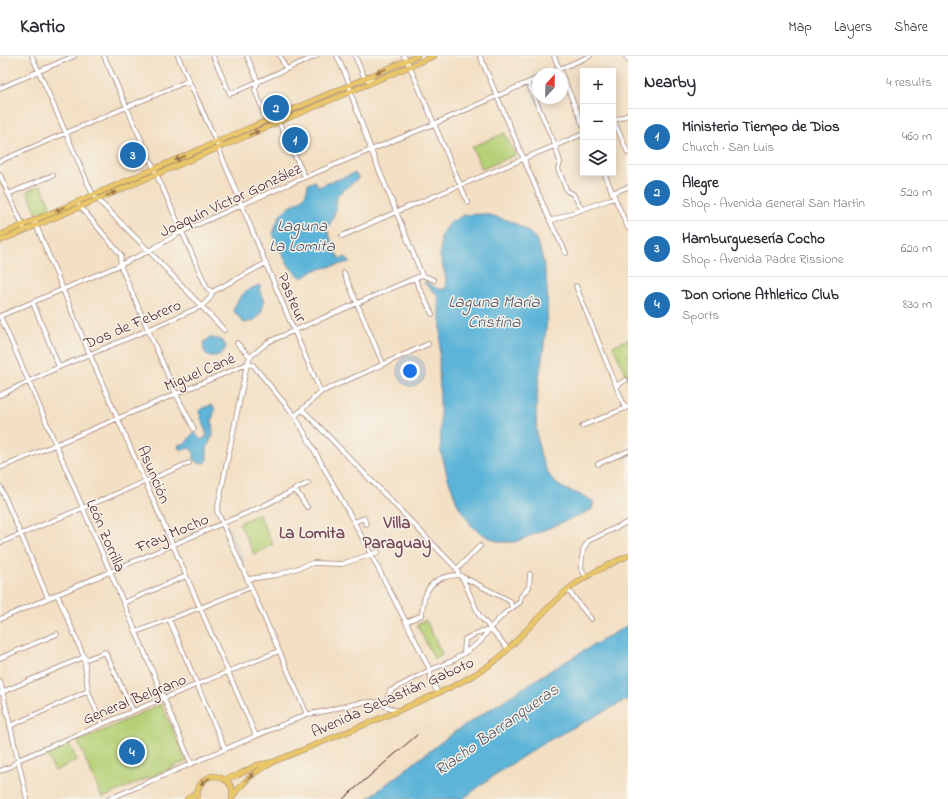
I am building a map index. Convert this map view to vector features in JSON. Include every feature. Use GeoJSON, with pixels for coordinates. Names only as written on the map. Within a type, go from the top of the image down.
{"type":"FeatureCollection","features":[{"type":"Feature","properties":{"kind":"main road"},"geometry":{"type":"LineString","coordinates":[[0,241],[24,228],[79,204],[98,199],[216,142],[365,79],[405,58],[417,56]]}},
{"type":"Feature","properties":{"kind":"main road"},"geometry":{"type":"LineString","coordinates":[[79,204],[93,195],[218,148],[434,56]]}},
{"type":"Feature","properties":{"kind":"main road"},"geometry":{"type":"LineString","coordinates":[[0,235],[24,228]]}},
{"type":"Feature","properties":{"kind":"main road","name":"Avenida Sebastián Gaboto"},"geometry":{"type":"LineString","coordinates":[[187,799],[197,796],[198,787],[206,778],[212,776],[225,779],[238,775],[257,765],[273,762],[398,711],[460,683],[487,667],[508,649],[556,600],[568,590],[586,577],[628,556]]}},
{"type":"Feature","properties":{"kind":"main road","name":"Avenida Sebastián Gaboto"},"geometry":{"type":"LineString","coordinates":[[232,798],[246,781],[256,772],[273,762]]}},
{"type":"Feature","properties":{"kind":"main road","name":"Avenida Sebastián Gaboto"},"geometry":{"type":"LineString","coordinates":[[225,779],[230,784],[232,798]]}},
{"type":"Feature","properties":{"kind":"street"},"geometry":{"type":"LineString","coordinates":[[32,56],[93,195],[149,250],[224,330]]}},
{"type":"Feature","properties":{"kind":"street"},"geometry":{"type":"LineString","coordinates":[[0,88],[74,56]]}},
{"type":"Feature","properties":{"kind":"street"},"geometry":{"type":"LineString","coordinates":[[104,56],[181,232],[207,288],[212,292]]}},
{"type":"Feature","properties":{"kind":"street","name":"Pasteur"},"geometry":{"type":"LineString","coordinates":[[178,56],[216,142],[241,205],[321,392]]}},
{"type":"Feature","properties":{"kind":"street"},"geometry":{"type":"LineString","coordinates":[[213,56],[230,94],[314,56]]}},
{"type":"Feature","properties":{"kind":"street"},"geometry":{"type":"LineString","coordinates":[[247,56],[258,82],[255,90],[267,120],[279,123],[305,177]]}},
{"type":"Feature","properties":{"kind":"street"},"geometry":{"type":"LineString","coordinates":[[280,56],[286,69]]}},
{"type":"Feature","properties":{"kind":"street"},"geometry":{"type":"LineString","coordinates":[[337,56],[350,85],[350,91],[371,150],[422,275],[434,280]]}},
{"type":"Feature","properties":{"kind":"street"},"geometry":{"type":"LineString","coordinates":[[355,56],[365,79],[375,81]]}},
{"type":"Feature","properties":{"kind":"street"},"geometry":{"type":"LineString","coordinates":[[480,56],[523,160],[566,253]]}},
{"type":"Feature","properties":{"kind":"street"},"geometry":{"type":"LineString","coordinates":[[554,56],[560,68]]}},
{"type":"Feature","properties":{"kind":"street"},"geometry":{"type":"LineString","coordinates":[[562,68],[590,56]]}},
{"type":"Feature","properties":{"kind":"street"},"geometry":{"type":"LineString","coordinates":[[626,56],[628,60]]}},
{"type":"Feature","properties":{"kind":"street"},"geometry":{"type":"LineString","coordinates":[[405,58],[468,203]]}},
{"type":"Feature","properties":{"kind":"street"},"geometry":{"type":"LineString","coordinates":[[0,161],[188,81]]}},
{"type":"Feature","properties":{"kind":"street","name":"Joaquín Víctor González"},"geometry":{"type":"LineString","coordinates":[[0,316],[120,265],[181,232],[241,205],[532,81]]}},
{"type":"Feature","properties":{"kind":"street"},"geometry":{"type":"LineString","coordinates":[[528,83],[555,145],[560,162],[558,170],[567,191],[574,194],[582,209]]}},
{"type":"Feature","properties":{"kind":"street"},"geometry":{"type":"LineString","coordinates":[[568,88],[580,118]]}},
{"type":"Feature","properties":{"kind":"street"},"geometry":{"type":"LineString","coordinates":[[616,120],[628,115]]}},
{"type":"Feature","properties":{"kind":"street"},"geometry":{"type":"LineString","coordinates":[[616,126],[628,153]]}},
{"type":"Feature","properties":{"kind":"street"},"geometry":{"type":"LineString","coordinates":[[342,236],[580,135]]}},
{"type":"Feature","properties":{"kind":"street"},"geometry":{"type":"LineString","coordinates":[[0,175],[24,228]]}},
{"type":"Feature","properties":{"kind":"street"},"geometry":{"type":"LineString","coordinates":[[8,194],[54,175]]}},
{"type":"Feature","properties":{"kind":"street"},"geometry":{"type":"LineString","coordinates":[[605,176],[628,228]]}},
{"type":"Feature","properties":{"kind":"street"},"geometry":{"type":"LineString","coordinates":[[612,193],[628,187]]}},
{"type":"Feature","properties":{"kind":"street"},"geometry":{"type":"LineString","coordinates":[[550,221],[614,198]]}},
{"type":"Feature","properties":{"kind":"street"},"geometry":{"type":"LineString","coordinates":[[79,204],[122,255],[120,265],[176,394],[194,429]]}},
{"type":"Feature","properties":{"kind":"street","name":"Asunción"},"geometry":{"type":"LineString","coordinates":[[35,223],[90,355],[256,736]]}},
{"type":"Feature","properties":{"kind":"street","name":"Dos de Febrero"},"geometry":{"type":"LineString","coordinates":[[0,395],[59,367],[202,306],[210,298],[212,292],[266,263]]}},
{"type":"Feature","properties":{"kind":"street"},"geometry":{"type":"LineString","coordinates":[[344,273],[383,364]]}},
{"type":"Feature","properties":{"kind":"street","name":"Miguel Cané"},"geometry":{"type":"LineString","coordinates":[[0,468],[247,364],[250,357],[268,342],[422,275]]}},
{"type":"Feature","properties":{"kind":"street"},"geometry":{"type":"LineString","coordinates":[[415,279],[432,314]]}},
{"type":"Feature","properties":{"kind":"street"},"geometry":{"type":"LineString","coordinates":[[576,286],[616,386],[627,408],[582,426]]}},
{"type":"Feature","properties":{"kind":"street"},"geometry":{"type":"LineString","coordinates":[[32,303],[59,367]]}},
{"type":"Feature","properties":{"kind":"street","name":"León Zorrilla"},"geometry":{"type":"LineString","coordinates":[[0,316],[30,381],[190,763]]}},
{"type":"Feature","properties":{"kind":"street"},"geometry":{"type":"LineString","coordinates":[[237,343],[250,357]]}},
{"type":"Feature","properties":{"kind":"street"},"geometry":{"type":"LineString","coordinates":[[295,416],[321,392],[428,344]]}},
{"type":"Feature","properties":{"kind":"street"},"geometry":{"type":"LineString","coordinates":[[307,714],[217,511],[247,364],[253,365],[295,416],[354,522],[370,556],[406,622],[430,670],[431,680],[438,693]]}},
{"type":"Feature","properties":{"kind":"street"},"geometry":{"type":"LineString","coordinates":[[616,386],[626,380]]}},
{"type":"Feature","properties":{"kind":"street"},"geometry":{"type":"LineString","coordinates":[[302,409],[457,569],[459,575],[463,578],[479,615],[488,630],[508,649]]}},
{"type":"Feature","properties":{"kind":"street"},"geometry":{"type":"LineString","coordinates":[[598,464],[628,451]]}},
{"type":"Feature","properties":{"kind":"street"},"geometry":{"type":"LineString","coordinates":[[0,543],[189,463]]}},
{"type":"Feature","properties":{"kind":"street","name":"Fray Mocho"},"geometry":{"type":"LineString","coordinates":[[0,619],[263,506],[308,483]]}},
{"type":"Feature","properties":{"kind":"street"},"geometry":{"type":"LineString","coordinates":[[0,486],[48,598]]}},
{"type":"Feature","properties":{"kind":"street"},"geometry":{"type":"LineString","coordinates":[[295,490],[307,507]]}},
{"type":"Feature","properties":{"kind":"street"},"geometry":{"type":"LineString","coordinates":[[354,522],[364,518],[366,524]]}},
{"type":"Feature","properties":{"kind":"street"},"geometry":{"type":"LineString","coordinates":[[586,577],[581,568],[583,550],[588,540],[628,522]]}},
{"type":"Feature","properties":{"kind":"street"},"geometry":{"type":"LineString","coordinates":[[457,569],[480,546]]}},
{"type":"Feature","properties":{"kind":"street"},"geometry":{"type":"LineString","coordinates":[[248,579],[277,575],[313,563],[342,564],[370,556],[378,552]]}},
{"type":"Feature","properties":{"kind":"street"},"geometry":{"type":"LineString","coordinates":[[385,706],[390,691],[430,670],[454,660],[480,642],[488,630],[520,602],[521,596],[528,587],[530,574]]}},
{"type":"Feature","properties":{"kind":"street"},"geometry":{"type":"LineString","coordinates":[[406,622],[422,615],[422,605],[430,586],[436,579],[459,575],[510,601],[512,608]]}},
{"type":"Feature","properties":{"kind":"street"},"geometry":{"type":"LineString","coordinates":[[123,603],[186,576]]}},
{"type":"Feature","properties":{"kind":"street"},"geometry":{"type":"LineString","coordinates":[[136,632],[251,587]]}},
{"type":"Feature","properties":{"kind":"street"},"geometry":{"type":"LineString","coordinates":[[568,590],[590,618]]}},
{"type":"Feature","properties":{"kind":"street"},"geometry":{"type":"LineString","coordinates":[[57,594],[84,657],[88,692],[102,724]]}},
{"type":"Feature","properties":{"kind":"street"},"geometry":{"type":"LineString","coordinates":[[169,619],[225,749]]}},
{"type":"Feature","properties":{"kind":"street"},"geometry":{"type":"LineString","coordinates":[[464,653],[465,639],[469,636],[488,630]]}},
{"type":"Feature","properties":{"kind":"street"},"geometry":{"type":"LineString","coordinates":[[0,658],[57,634]]}},
{"type":"Feature","properties":{"kind":"street"},"geometry":{"type":"LineString","coordinates":[[1,692],[84,657],[87,658],[105,652],[133,711]]}},
{"type":"Feature","properties":{"kind":"street","name":"General Belgrano"},"geometry":{"type":"LineString","coordinates":[[0,771],[12,766],[18,760],[102,724],[279,652]]}},
{"type":"Feature","properties":{"kind":"street"},"geometry":{"type":"LineString","coordinates":[[0,681],[1,692],[27,799]]}},
{"type":"Feature","properties":{"kind":"street"},"geometry":{"type":"LineString","coordinates":[[10,726],[88,692]]}},
{"type":"Feature","properties":{"kind":"street"},"geometry":{"type":"LineString","coordinates":[[108,799],[307,714],[320,713],[358,704],[374,702],[398,711]]}},
{"type":"Feature","properties":{"kind":"green space"},"geometry":{"type":"Polygon","coordinates":[[[505,133],[515,155],[482,169],[472,147],[505,133]]]}},
{"type":"Feature","properties":{"kind":"green space"},"geometry":{"type":"Polygon","coordinates":[[[41,185],[51,208],[37,214],[27,191],[41,185]]]}},
{"type":"Feature","properties":{"kind":"green space"},"geometry":{"type":"Polygon","coordinates":[[[628,339],[628,380],[613,346],[628,339]]]}},
{"type":"Feature","properties":{"kind":"green space"},"geometry":{"type":"Polygon","coordinates":[[[259,514],[273,545],[254,554],[239,523],[259,514]]]}},
{"type":"Feature","properties":{"kind":"green space"},"geometry":{"type":"Polygon","coordinates":[[[426,620],[442,654],[435,660],[417,625],[426,620]]]}},
{"type":"Feature","properties":{"kind":"green space"},"geometry":{"type":"Polygon","coordinates":[[[161,704],[187,761],[102,798],[78,742],[161,704]]]}},
{"type":"Feature","properties":{"kind":"green space"},"geometry":{"type":"Polygon","coordinates":[[[69,743],[77,760],[55,771],[46,754],[69,743]]]}},
{"type":"Feature","properties":{"kind":"water","name":"Laguna La Lomita"},"geometry":{"type":"Polygon","coordinates":[[[355,173],[359,178],[337,195],[335,213],[327,229],[336,253],[340,259],[346,257],[350,262],[315,270],[303,278],[288,265],[281,253],[273,234],[278,219],[284,211],[303,198],[308,184],[315,181],[318,187],[355,173]]]}},
{"type":"Feature","properties":{"kind":"water","name":"Laguna María Cristina"},"geometry":{"type":"Polygon","coordinates":[[[484,214],[505,219],[524,228],[535,238],[539,246],[546,276],[548,303],[546,330],[538,386],[536,426],[539,445],[543,463],[552,479],[561,487],[594,502],[592,509],[585,513],[515,542],[499,542],[482,534],[472,526],[458,505],[448,478],[441,452],[439,360],[441,329],[438,295],[425,284],[425,281],[438,289],[445,289],[446,278],[440,256],[441,235],[451,222],[464,215],[484,214]]]}},
{"type":"Feature","properties":{"kind":"water","name":"Laguna La Lomita"},"geometry":{"type":"Polygon","coordinates":[[[260,285],[261,294],[264,301],[262,310],[256,319],[244,323],[233,310],[246,291],[260,285]]]}},
{"type":"Feature","properties":{"kind":"water"},"geometry":{"type":"Polygon","coordinates":[[[210,338],[219,339],[226,346],[223,352],[219,355],[208,356],[206,354],[204,342],[210,338]]]}},
{"type":"Feature","properties":{"kind":"water"},"geometry":{"type":"Polygon","coordinates":[[[212,405],[215,409],[212,420],[213,435],[207,448],[207,460],[205,463],[199,463],[194,460],[194,452],[189,448],[183,450],[179,449],[178,445],[186,443],[194,432],[201,440],[207,436],[199,411],[202,408],[212,405]]]}},
{"type":"Feature","properties":{"kind":"water","name":"Riacho Barranqueras"},"geometry":{"type":"Polygon","coordinates":[[[628,625],[628,699],[542,744],[493,776],[463,799],[367,799],[453,733],[548,672],[628,625]]]}},
{"type":"Feature","properties":{"kind":"waterway"},"geometry":{"type":"LineString","coordinates":[[227,527],[243,561]]}},
{"type":"Feature","properties":{"kind":"railway"},"geometry":{"type":"LineString","coordinates":[[343,799],[417,735]]}},
{"type":"Feature","properties":{"kind":"place","name":"Alegre"},"geometry":{"type":"Point","coordinates":[276,108]}},
{"type":"Feature","properties":{"kind":"place","name":"Ministerio Tiempo de Dios"},"geometry":{"type":"Point","coordinates":[295,140]}},
{"type":"Feature","properties":{"kind":"place","name":"Hamburguesería Cocho"},"geometry":{"type":"Point","coordinates":[133,155]}},
{"type":"Feature","properties":{"kind":"place","name":"Don Orione Athletico Club"},"geometry":{"type":"Point","coordinates":[132,752]}},
{"type":"Feature","properties":{"kind":"district","name":"La Lomita"},"geometry":{"type":"Point","coordinates":[312,532]}},
{"type":"Feature","properties":{"kind":"district","name":"Villa Paraguay"},"geometry":{"type":"Point","coordinates":[397,532]}}]}
